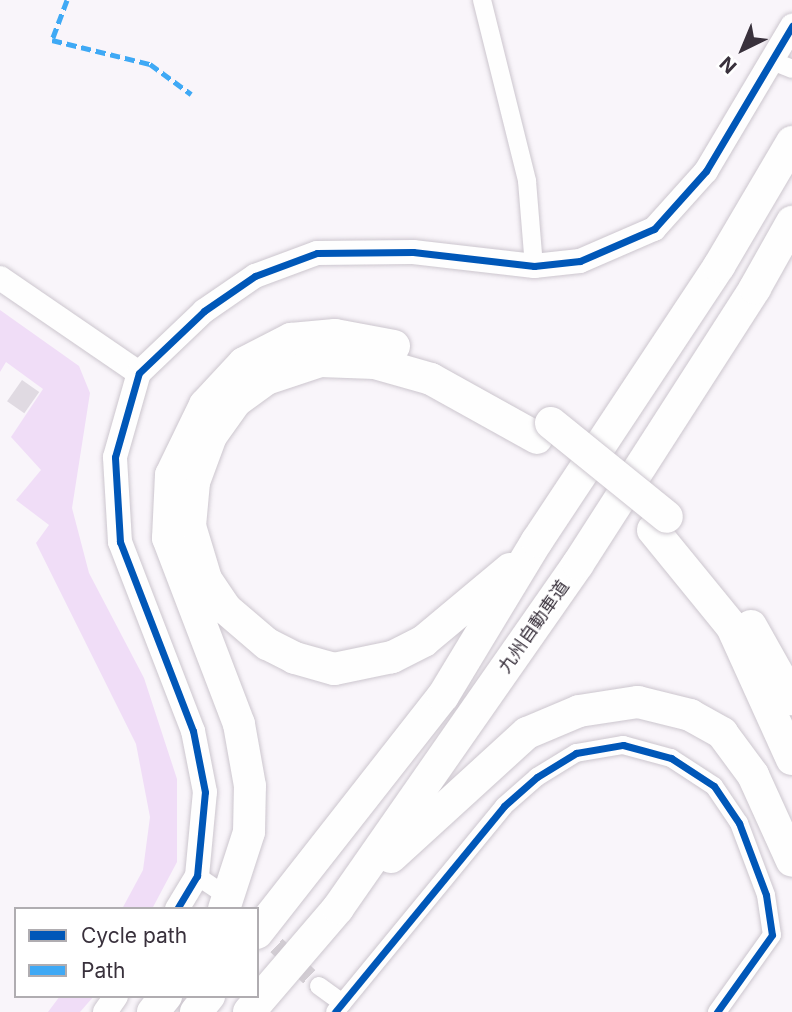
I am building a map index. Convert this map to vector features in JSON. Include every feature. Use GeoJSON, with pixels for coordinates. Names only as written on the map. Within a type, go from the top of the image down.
{"type":"FeatureCollection","features":[{"type":"Feature","properties":{"kind":"highway"},"geometry":{"type":"LineString","coordinates":[[259,930],[443,696],[537,541],[719,266],[792,142]]}},
{"type":"Feature","properties":{"kind":"highway","name":"九州自動車道"},"geometry":{"type":"LineString","coordinates":[[249,1012],[338,908],[578,564],[792,222]]}},
{"type":"Feature","properties":{"kind":"highway"},"geometry":{"type":"LineString","coordinates":[[221,900],[249,832],[250,786],[239,724],[168,538],[172,475],[205,405],[244,363],[290,339],[335,335],[391,345],[459,369],[544,431],[660,523],[746,616],[792,699]]}},
{"type":"Feature","properties":{"kind":"highway"},"geometry":{"type":"LineString","coordinates":[[537,541],[424,641],[391,657],[334,669],[295,659],[267,643],[226,609],[195,552],[190,508],[200,458],[221,418],[236,401],[266,379],[320,361],[375,363],[431,379],[544,431]]}},
{"type":"Feature","properties":{"kind":"highway"},"geometry":{"type":"LineString","coordinates":[[660,523],[732,627],[792,759]]}},
{"type":"Feature","properties":{"kind":"highway"},"geometry":{"type":"LineString","coordinates":[[338,908],[463,786],[527,733],[579,711],[638,702],[690,715],[722,733],[753,775],[792,861]]}},
{"type":"Feature","properties":{"kind":"highway"},"geometry":{"type":"LineString","coordinates":[[153,1012],[164,998]]}},
{"type":"Feature","properties":{"kind":"highway"},"geometry":{"type":"LineString","coordinates":[[196,1012],[207,998]]}},
{"type":"Feature","properties":{"kind":"street"},"geometry":{"type":"LineString","coordinates":[[482,0],[527,181],[534,266]]}},
{"type":"Feature","properties":{"kind":"street"},"geometry":{"type":"LineString","coordinates":[[178,907],[197,876],[205,792],[193,731],[120,542],[115,457],[139,373],[204,310],[255,276],[317,253],[413,251],[534,266],[580,261],[654,229],[706,171],[781,64],[792,26]]}},
{"type":"Feature","properties":{"kind":"street"},"geometry":{"type":"LineString","coordinates":[[0,278],[139,373]]}},
{"type":"Feature","properties":{"kind":"street"},"geometry":{"type":"LineString","coordinates":[[320,986],[339,1007],[504,806],[537,777],[576,753],[623,745],[671,758],[714,786],[738,823],[766,895],[772,935],[717,1012]]}},
{"type":"Feature","properties":{"kind":"street"},"geometry":{"type":"LineString","coordinates":[[197,876],[221,900]]}},
{"type":"Feature","properties":{"kind":"shaded area"},"geometry":{"type":"Polygon","coordinates":[[[0,310],[79,366],[90,393],[72,508],[89,573],[144,678],[177,779],[177,862],[153,907],[123,907],[143,870],[150,817],[136,744],[36,543],[49,525],[16,500],[41,470],[11,437],[43,389],[6,362],[0,372],[0,310]]]}},
{"type":"Feature","properties":{"kind":"shaded area"},"geometry":{"type":"Polygon","coordinates":[[[58,998],[92,998],[80,1012],[48,1012],[58,998]]]}},
{"type":"Feature","properties":{"kind":"building"},"geometry":{"type":"Polygon","coordinates":[[[22,380],[39,392],[24,413],[7,401],[22,380]]]}},
{"type":"Feature","properties":{"kind":"tunnel"},"geometry":{"type":"LineString","coordinates":[[259,929],[319,986]]}},
{"type":"Feature","properties":{"kind":"marked path"},"geometry":{"type":"LineString","coordinates":[[67,0],[52,40],[150,64],[191,94]]}},
{"type":"Feature","properties":{"kind":"cycle path"},"geometry":{"type":"LineString","coordinates":[[178,907],[197,876],[205,792],[193,731],[120,542],[115,457],[139,373],[204,311],[255,276],[317,253],[413,252],[534,266],[580,261],[654,229],[706,171],[792,26]]}},
{"type":"Feature","properties":{"kind":"cycle path"},"geometry":{"type":"LineString","coordinates":[[335,1012],[504,806],[537,777],[576,753],[623,745],[671,758],[714,786],[739,823],[766,895],[772,935],[717,1012]]}}]}
